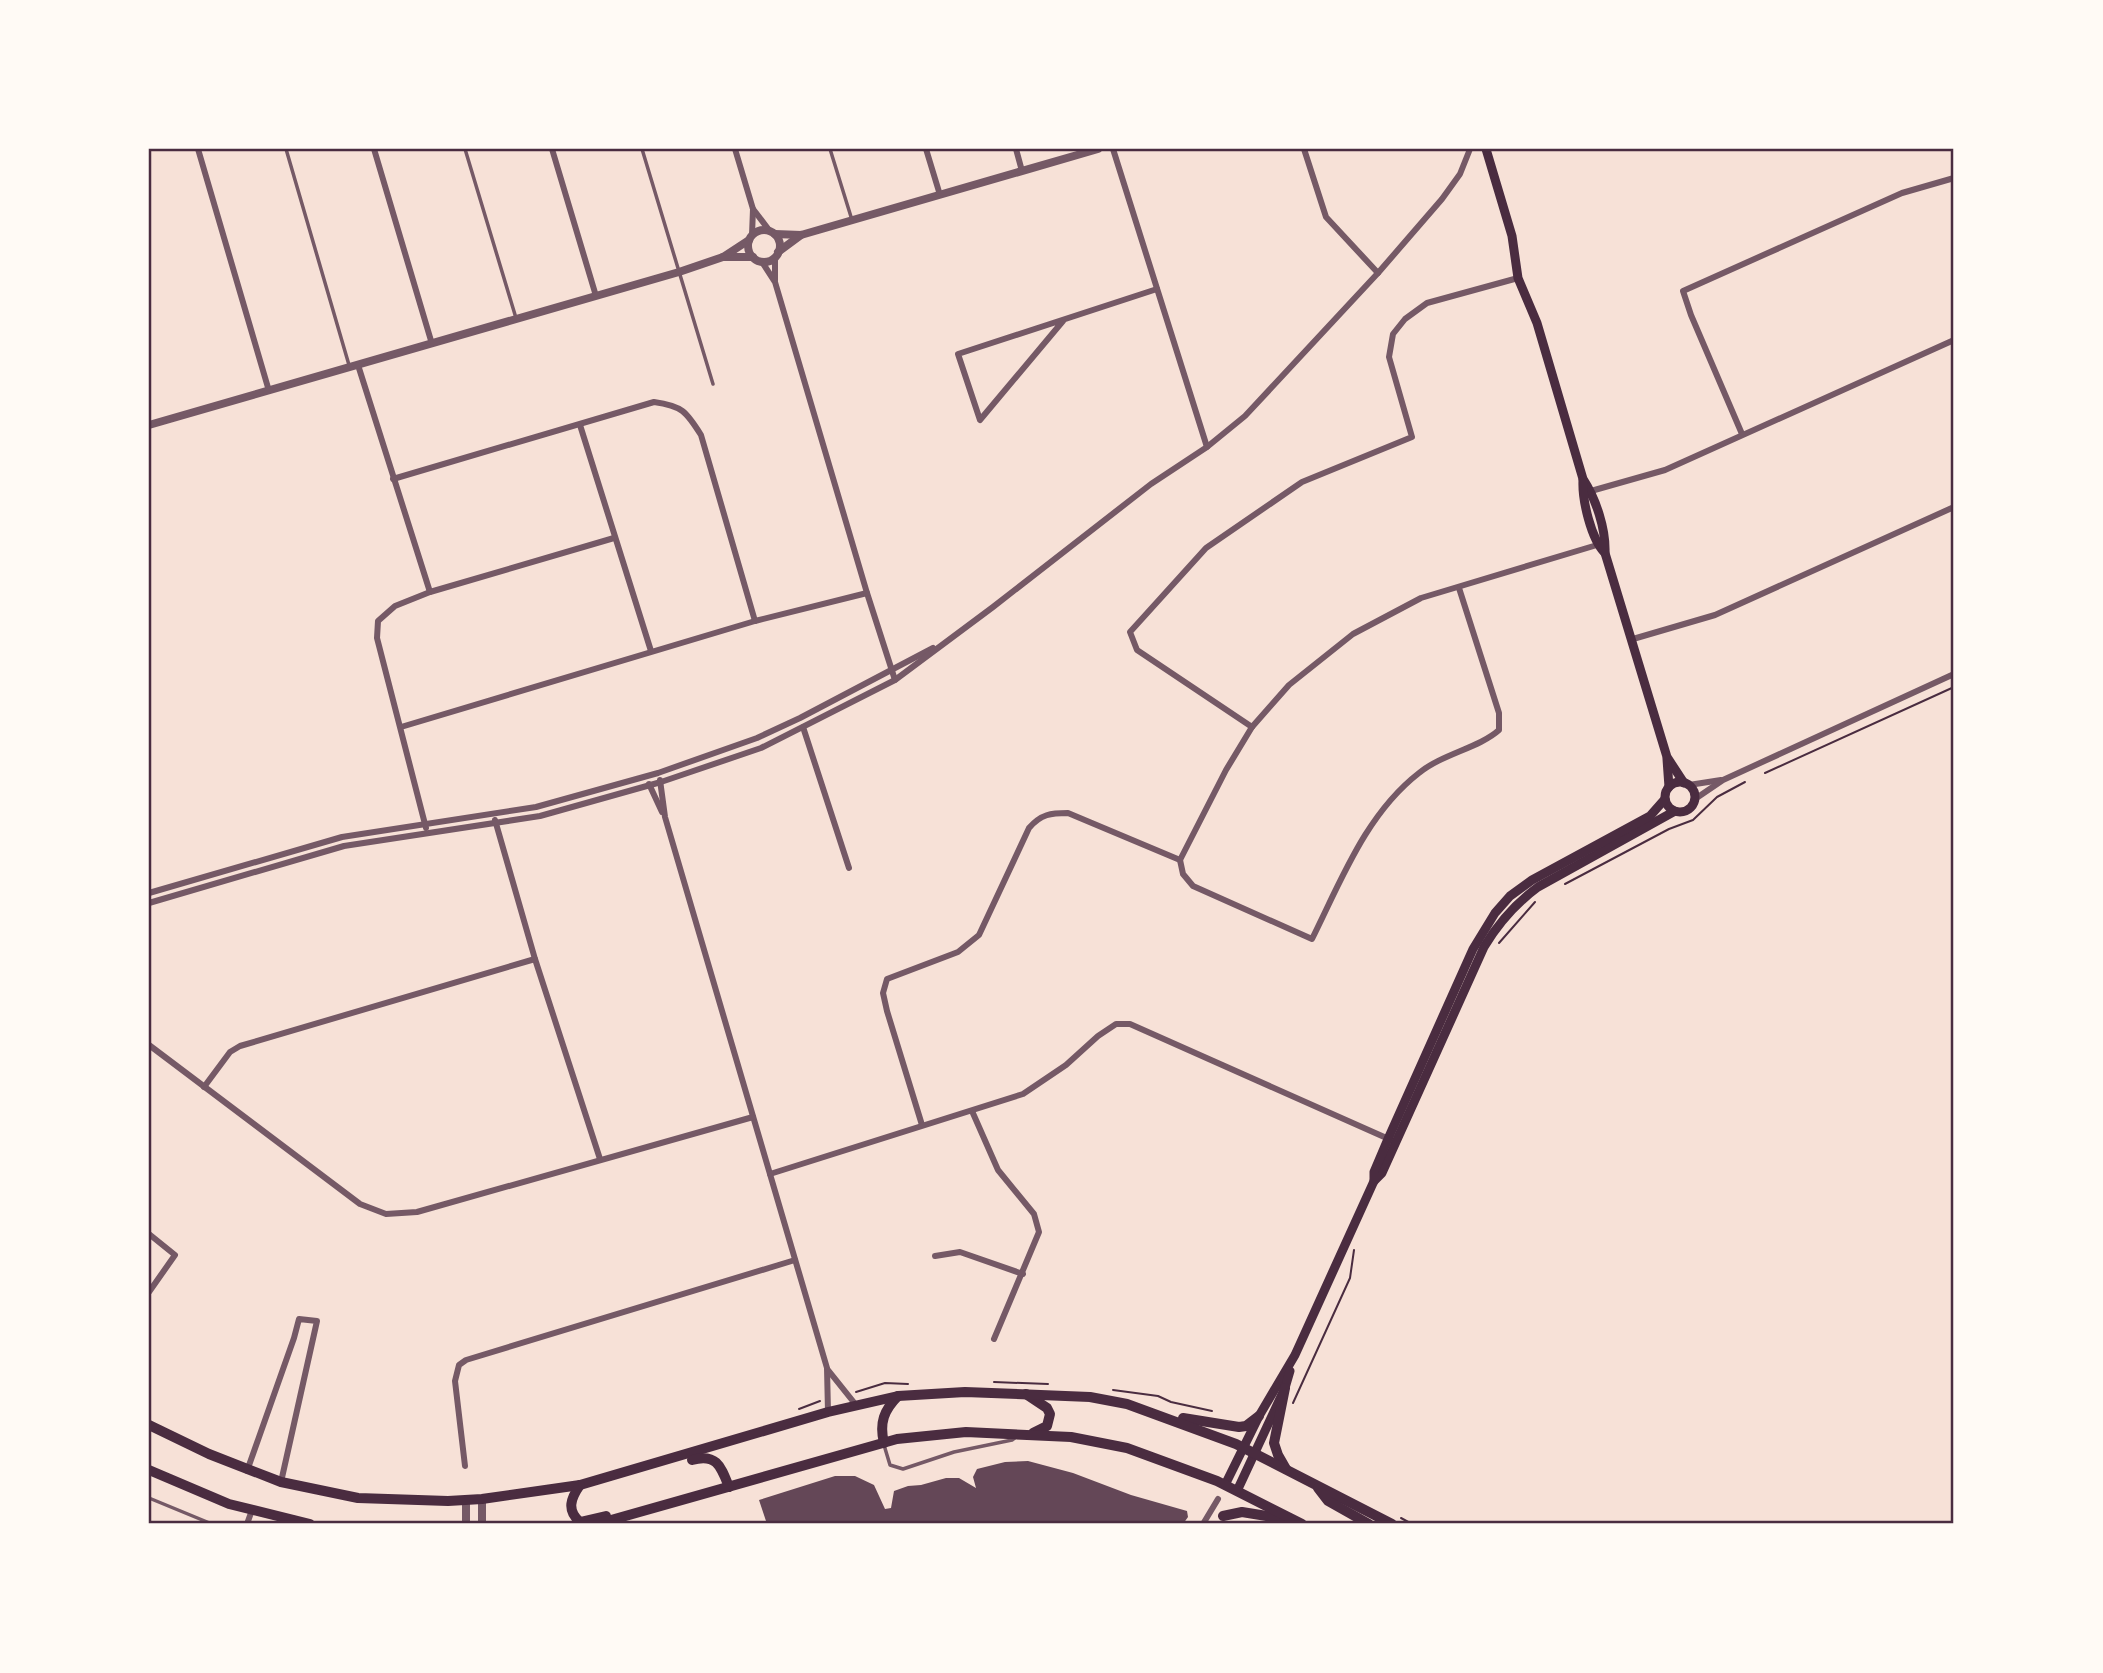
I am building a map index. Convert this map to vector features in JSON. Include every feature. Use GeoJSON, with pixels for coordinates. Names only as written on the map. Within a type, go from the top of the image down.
{"type":"FeatureCollection","features":[{"type":"Feature","properties":{"kind":"highway"},"geometry":{"type":"LineString","coordinates":[[1285,1388],[1274,1443],[1287,1470]]}},
{"type":"Feature","properties":{"kind":"highway"},"geometry":{"type":"LineString","coordinates":[[149,1424],[247,1471],[281,1482],[358,1498],[410,1501],[482,1499],[580,1485],[828,1412],[898,1396],[965,1392],[1090,1397],[1153,1406],[1188,1419],[1239,1427],[1247,1426],[1259,1416]]}},
{"type":"Feature","properties":{"kind":"highway"},"geometry":{"type":"LineString","coordinates":[[1020,1434],[1042,1429],[1047,1426],[1050,1418],[1047,1408],[1026,1394]]}},
{"type":"Feature","properties":{"kind":"highway"},"geometry":{"type":"LineString","coordinates":[[884,1443],[881,1431],[883,1417],[888,1406],[898,1396]]}},
{"type":"Feature","properties":{"kind":"highway"},"geometry":{"type":"LineString","coordinates":[[1127,1404],[1256,1452],[1392,1524]]}},
{"type":"Feature","properties":{"kind":"highway"},"geometry":{"type":"LineString","coordinates":[[597,1524],[616,1521],[897,1439],[966,1432],[1071,1437],[1116,1445],[1225,1485],[1297,1522]]}},
{"type":"Feature","properties":{"kind":"highway"},"geometry":{"type":"LineString","coordinates":[[642,1468],[652,1470],[705,1456],[714,1460],[722,1470],[729,1487]]}},
{"type":"Feature","properties":{"kind":"highway"},"geometry":{"type":"LineString","coordinates":[[149,1470],[180,1485],[252,1510],[310,1524]]}},
{"type":"Feature","properties":{"kind":"highway"},"geometry":{"type":"LineString","coordinates":[[1314,1483],[1328,1501],[1368,1524]]}},
{"type":"Feature","properties":{"kind":"highway"},"geometry":{"type":"LineString","coordinates":[[580,1485],[571,1498],[570,1507],[577,1520],[580,1522],[609,1515],[616,1521]]}},
{"type":"Feature","properties":{"kind":"highway"},"geometry":{"type":"LineString","coordinates":[[1223,1516],[1242,1512],[1297,1522]]}},
{"type":"Feature","properties":{"kind":"main road"},"geometry":{"type":"LineString","coordinates":[[1225,1485],[1259,1416],[1295,1356],[1374,1181],[1382,1173],[1392,1141],[1473,949],[1495,913],[1510,896],[1532,880],[1650,816],[1665,799],[1669,787],[1667,757],[1605,553],[1606,540],[1591,491],[1583,478],[1537,323],[1518,278],[1512,236],[1486,149]]}},
{"type":"Feature","properties":{"kind":"main road"},"geometry":{"type":"LineString","coordinates":[[1583,478],[1583,494],[1597,545],[1605,553]]}},
{"type":"Feature","properties":{"kind":"main road"},"geometry":{"type":"LineString","coordinates":[[1392,1141],[1484,947],[1517,902],[1538,887],[1675,811],[1689,810],[1695,799],[1694,791],[1667,757]]}},
{"type":"Feature","properties":{"kind":"main road"},"geometry":{"type":"LineString","coordinates":[[1669,787],[1676,783],[1686,784]]}},
{"type":"Feature","properties":{"kind":"main road"},"geometry":{"type":"LineString","coordinates":[[1665,799],[1668,807],[1675,811]]}},
{"type":"Feature","properties":{"kind":"main road"},"geometry":{"type":"LineString","coordinates":[[1237,1491],[1285,1388],[1295,1356]]}},
{"type":"Feature","properties":{"kind":"street"},"geometry":{"type":"LineString","coordinates":[[198,149],[270,391]]}},
{"type":"Feature","properties":{"kind":"street"},"geometry":{"type":"LineString","coordinates":[[374,149],[432,344]]}},
{"type":"Feature","properties":{"kind":"street"},"geometry":{"type":"LineString","coordinates":[[552,149],[596,296]]}},
{"type":"Feature","properties":{"kind":"street"},"geometry":{"type":"LineString","coordinates":[[735,149],[753,209],[749,251],[762,262],[775,282],[895,680]]}},
{"type":"Feature","properties":{"kind":"street"},"geometry":{"type":"LineString","coordinates":[[926,149],[940,195]]}},
{"type":"Feature","properties":{"kind":"street"},"geometry":{"type":"LineString","coordinates":[[1016,149],[1022,171]]}},
{"type":"Feature","properties":{"kind":"street"},"geometry":{"type":"LineString","coordinates":[[149,425],[679,272],[723,257],[760,230],[801,235],[1098,149]]}},
{"type":"Feature","properties":{"kind":"street"},"geometry":{"type":"LineString","coordinates":[[1113,149],[1207,447]]}},
{"type":"Feature","properties":{"kind":"street"},"geometry":{"type":"LineString","coordinates":[[1304,149],[1326,216],[1378,273]]}},
{"type":"Feature","properties":{"kind":"street"},"geometry":{"type":"LineString","coordinates":[[149,903],[344,846],[495,824],[550,813],[661,782],[749,752],[895,680],[1151,484],[1207,447],[1245,416],[1442,200],[1460,174],[1470,149]]}},
{"type":"Feature","properties":{"kind":"street"},"geometry":{"type":"LineString","coordinates":[[1742,434],[1683,291],[1902,193],[1954,178]]}},
{"type":"Feature","properties":{"kind":"street"},"geometry":{"type":"LineString","coordinates":[[753,209],[779,241],[775,282]]}},
{"type":"Feature","properties":{"kind":"street"},"geometry":{"type":"LineString","coordinates":[[762,262],[801,235]]}},
{"type":"Feature","properties":{"kind":"street"},"geometry":{"type":"LineString","coordinates":[[723,257],[753,257]]}},
{"type":"Feature","properties":{"kind":"street"},"geometry":{"type":"LineString","coordinates":[[1252,727],[1137,650],[1130,632],[1206,548],[1301,482],[1412,437],[1389,357],[1393,334],[1405,319],[1427,303],[1518,278]]}},
{"type":"Feature","properties":{"kind":"street"},"geometry":{"type":"LineString","coordinates":[[1063,321],[980,420],[958,354],[1157,289]]}},
{"type":"Feature","properties":{"kind":"street"},"geometry":{"type":"LineString","coordinates":[[1591,491],[1665,470],[1954,340]]}},
{"type":"Feature","properties":{"kind":"street"},"geometry":{"type":"LineString","coordinates":[[354,366],[430,592]]}},
{"type":"Feature","properties":{"kind":"street"},"geometry":{"type":"LineString","coordinates":[[393,479],[654,402],[674,405],[688,414],[701,435],[755,621]]}},
{"type":"Feature","properties":{"kind":"street"},"geometry":{"type":"LineString","coordinates":[[580,425],[651,651]]}},
{"type":"Feature","properties":{"kind":"street"},"geometry":{"type":"LineString","coordinates":[[1633,639],[1715,615],[1954,507]]}},
{"type":"Feature","properties":{"kind":"street"},"geometry":{"type":"LineString","coordinates":[[427,834],[377,638],[378,621],[395,607],[430,592],[614,538]]}},
{"type":"Feature","properties":{"kind":"street"},"geometry":{"type":"LineString","coordinates":[[1459,588],[1499,713],[1499,730],[1493,736],[1450,754],[1419,773],[1379,813],[1346,870],[1312,939],[1193,886],[1183,874],[1180,860],[1252,727],[1289,685],[1353,634],[1421,598],[1597,545]]}},
{"type":"Feature","properties":{"kind":"street"},"geometry":{"type":"LineString","coordinates":[[401,727],[755,621],[867,593]]}},
{"type":"Feature","properties":{"kind":"street"},"geometry":{"type":"LineString","coordinates":[[149,893],[342,837],[493,815],[569,799],[658,773],[757,738],[800,719],[947,641]]}},
{"type":"Feature","properties":{"kind":"street"},"geometry":{"type":"LineString","coordinates":[[1695,799],[1723,780],[1954,674]]}},
{"type":"Feature","properties":{"kind":"street"},"geometry":{"type":"LineString","coordinates":[[800,719],[849,868]]}},
{"type":"Feature","properties":{"kind":"street"},"geometry":{"type":"LineString","coordinates":[[658,773],[665,817],[827,1368],[828,1412]]}},
{"type":"Feature","properties":{"kind":"street"},"geometry":{"type":"LineString","coordinates":[[646,776],[665,817]]}},
{"type":"Feature","properties":{"kind":"street"},"geometry":{"type":"LineString","coordinates":[[1686,784],[1723,780]]}},
{"type":"Feature","properties":{"kind":"street"},"geometry":{"type":"LineString","coordinates":[[922,1125],[887,1012],[883,993],[887,979],[958,953],[979,934],[1035,820],[1048,813],[1068,813],[1180,860]]}},
{"type":"Feature","properties":{"kind":"street"},"geometry":{"type":"LineString","coordinates":[[493,815],[535,959],[600,1159]]}},
{"type":"Feature","properties":{"kind":"street"},"geometry":{"type":"LineString","coordinates":[[204,1087],[230,1052],[240,1046],[535,959]]}},
{"type":"Feature","properties":{"kind":"street"},"geometry":{"type":"LineString","coordinates":[[770,1174],[1023,1094],[1066,1065],[1116,1024],[1130,1024],[1392,1141]]}},
{"type":"Feature","properties":{"kind":"street"},"geometry":{"type":"LineString","coordinates":[[149,1045],[251,1119],[360,1204],[386,1214],[417,1212],[753,1117]]}},
{"type":"Feature","properties":{"kind":"street"},"geometry":{"type":"LineString","coordinates":[[972,1111],[989,1154],[998,1170],[1034,1214],[1039,1232],[994,1339]]}},
{"type":"Feature","properties":{"kind":"street"},"geometry":{"type":"LineString","coordinates":[[149,1234],[175,1255],[149,1292]]}},
{"type":"Feature","properties":{"kind":"street"},"geometry":{"type":"LineString","coordinates":[[935,1256],[960,1252],[1023,1274]]}},
{"type":"Feature","properties":{"kind":"street"},"geometry":{"type":"LineString","coordinates":[[465,1466],[456,1381],[458,1365],[466,1360],[795,1260]]}},
{"type":"Feature","properties":{"kind":"street"},"geometry":{"type":"LineString","coordinates":[[247,1471],[299,1319],[317,1321],[281,1482]]}},
{"type":"Feature","properties":{"kind":"street"},"geometry":{"type":"LineString","coordinates":[[827,1368],[856,1405]]}},
{"type":"Feature","properties":{"kind":"street"},"geometry":{"type":"LineString","coordinates":[[482,1499],[482,1524]]}},
{"type":"Feature","properties":{"kind":"street"},"geometry":{"type":"LineString","coordinates":[[1203,1524],[1218,1499]]}},
{"type":"Feature","properties":{"kind":"street"},"geometry":{"type":"LineString","coordinates":[[466,1500],[466,1524]]}},
{"type":"Feature","properties":{"kind":"street"},"geometry":{"type":"LineString","coordinates":[[247,1524],[252,1510]]}},
{"type":"Feature","properties":{"kind":"lane"},"geometry":{"type":"LineString","coordinates":[[286,149],[354,366]]}},
{"type":"Feature","properties":{"kind":"lane"},"geometry":{"type":"LineString","coordinates":[[465,149],[516,319]]}},
{"type":"Feature","properties":{"kind":"lane"},"geometry":{"type":"LineString","coordinates":[[642,149],[713,384]]}},
{"type":"Feature","properties":{"kind":"lane"},"geometry":{"type":"LineString","coordinates":[[830,149],[852,221]]}},
{"type":"Feature","properties":{"kind":"lane"},"geometry":{"type":"LineString","coordinates":[[884,1443],[890,1465],[903,1469],[954,1452],[1012,1440],[1020,1434]]}},
{"type":"Feature","properties":{"kind":"lane"},"geometry":{"type":"LineString","coordinates":[[149,1498],[212,1524]]}},
{"type":"Feature","properties":{"kind":"path"},"geometry":{"type":"LineString","coordinates":[[1765,773],[1954,686]]}},
{"type":"Feature","properties":{"kind":"path"},"geometry":{"type":"LineString","coordinates":[[1563,884],[1574,881],[1669,829],[1693,820],[1717,797],[1745,782]]}},
{"type":"Feature","properties":{"kind":"path"},"geometry":{"type":"LineString","coordinates":[[1494,948],[1530,910],[1539,895]]}},
{"type":"Feature","properties":{"kind":"path"},"geometry":{"type":"LineString","coordinates":[[1292,1406],[1350,1278],[1355,1247]]}},
{"type":"Feature","properties":{"kind":"path"},"geometry":{"type":"LineString","coordinates":[[794,1412],[813,1403]]}},
{"type":"Feature","properties":{"kind":"building"},"geometry":{"type":"Polygon","coordinates":[[[1028,1461],[1187,1511],[1188,1517],[1183,1524],[767,1524],[759,1500],[835,1476],[855,1476],[874,1485],[885,1509],[891,1508],[894,1491],[908,1486],[959,1478],[976,1488],[973,1477],[977,1469],[1005,1462],[1028,1461]]]}}]}
